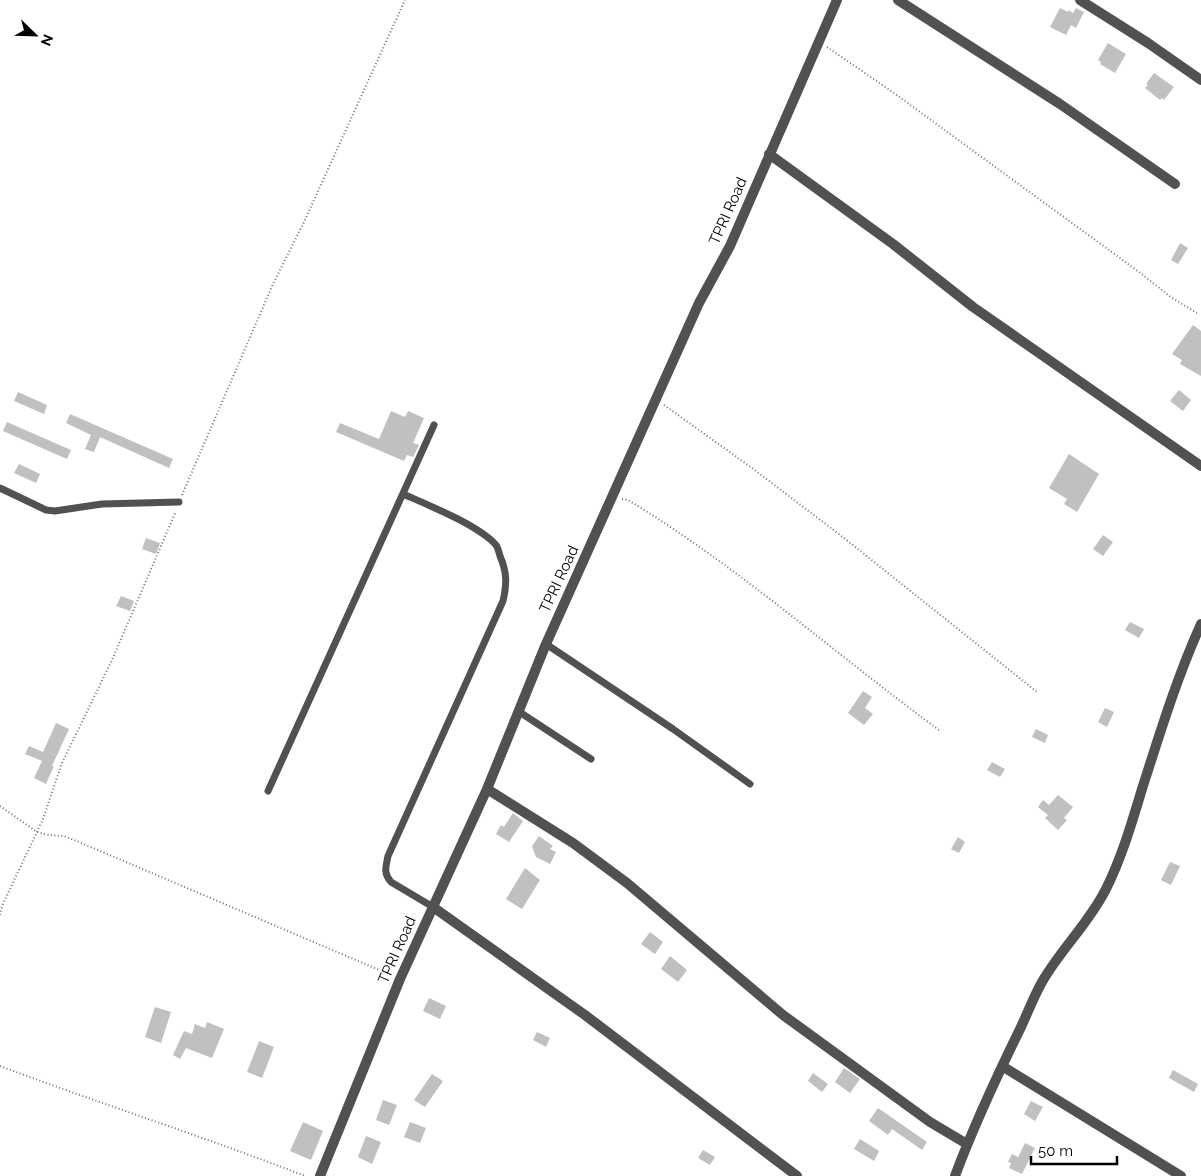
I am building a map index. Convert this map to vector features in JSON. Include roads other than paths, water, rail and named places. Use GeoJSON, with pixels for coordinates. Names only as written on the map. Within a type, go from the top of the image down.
{"type":"FeatureCollection","features":[{"type":"Feature","properties":{"kind":"street","name":"TPRI Road"},"geometry":{"type":"LineString","coordinates":[[320,1176],[400,979],[487,789],[546,644],[613,498],[698,303],[730,246],[837,0]]}},
{"type":"Feature","properties":{"kind":"street"},"geometry":{"type":"LineString","coordinates":[[898,0],[1060,104],[1175,184]]}},
{"type":"Feature","properties":{"kind":"street"},"geometry":{"type":"LineString","coordinates":[[1080,0],[1148,43],[1201,80]]}},
{"type":"Feature","properties":{"kind":"street"},"geometry":{"type":"LineString","coordinates":[[769,154],[893,244],[973,307],[1201,466]]}},
{"type":"Feature","properties":{"kind":"street"},"geometry":{"type":"LineString","coordinates":[[955,1176],[967,1144],[1002,1066],[1041,985],[1049,970],[1096,909],[1107,888],[1119,859],[1160,732],[1201,624]]}},
{"type":"Feature","properties":{"kind":"street"},"geometry":{"type":"LineString","coordinates":[[487,789],[573,843],[628,883],[783,1015],[930,1122],[967,1144]]}},
{"type":"Feature","properties":{"kind":"street"},"geometry":{"type":"LineString","coordinates":[[433,907],[585,1015],[797,1176]]}},
{"type":"Feature","properties":{"kind":"street"},"geometry":{"type":"LineString","coordinates":[[1002,1066],[1181,1176]]}},
{"type":"Feature","properties":{"kind":"lane"},"geometry":{"type":"LineString","coordinates":[[268,791],[434,425]]}},
{"type":"Feature","properties":{"kind":"lane"},"geometry":{"type":"LineString","coordinates":[[0,488],[46,510],[55,511],[102,504],[179,502]]}},
{"type":"Feature","properties":{"kind":"lane"},"geometry":{"type":"LineString","coordinates":[[403,494],[446,513],[484,535],[497,546],[506,569],[506,586],[502,601],[388,856],[385,870],[386,877],[391,882],[433,907]]}},
{"type":"Feature","properties":{"kind":"lane"},"geometry":{"type":"LineString","coordinates":[[546,644],[666,723],[750,784]]}},
{"type":"Feature","properties":{"kind":"lane"},"geometry":{"type":"LineString","coordinates":[[518,711],[591,759]]}}]}
